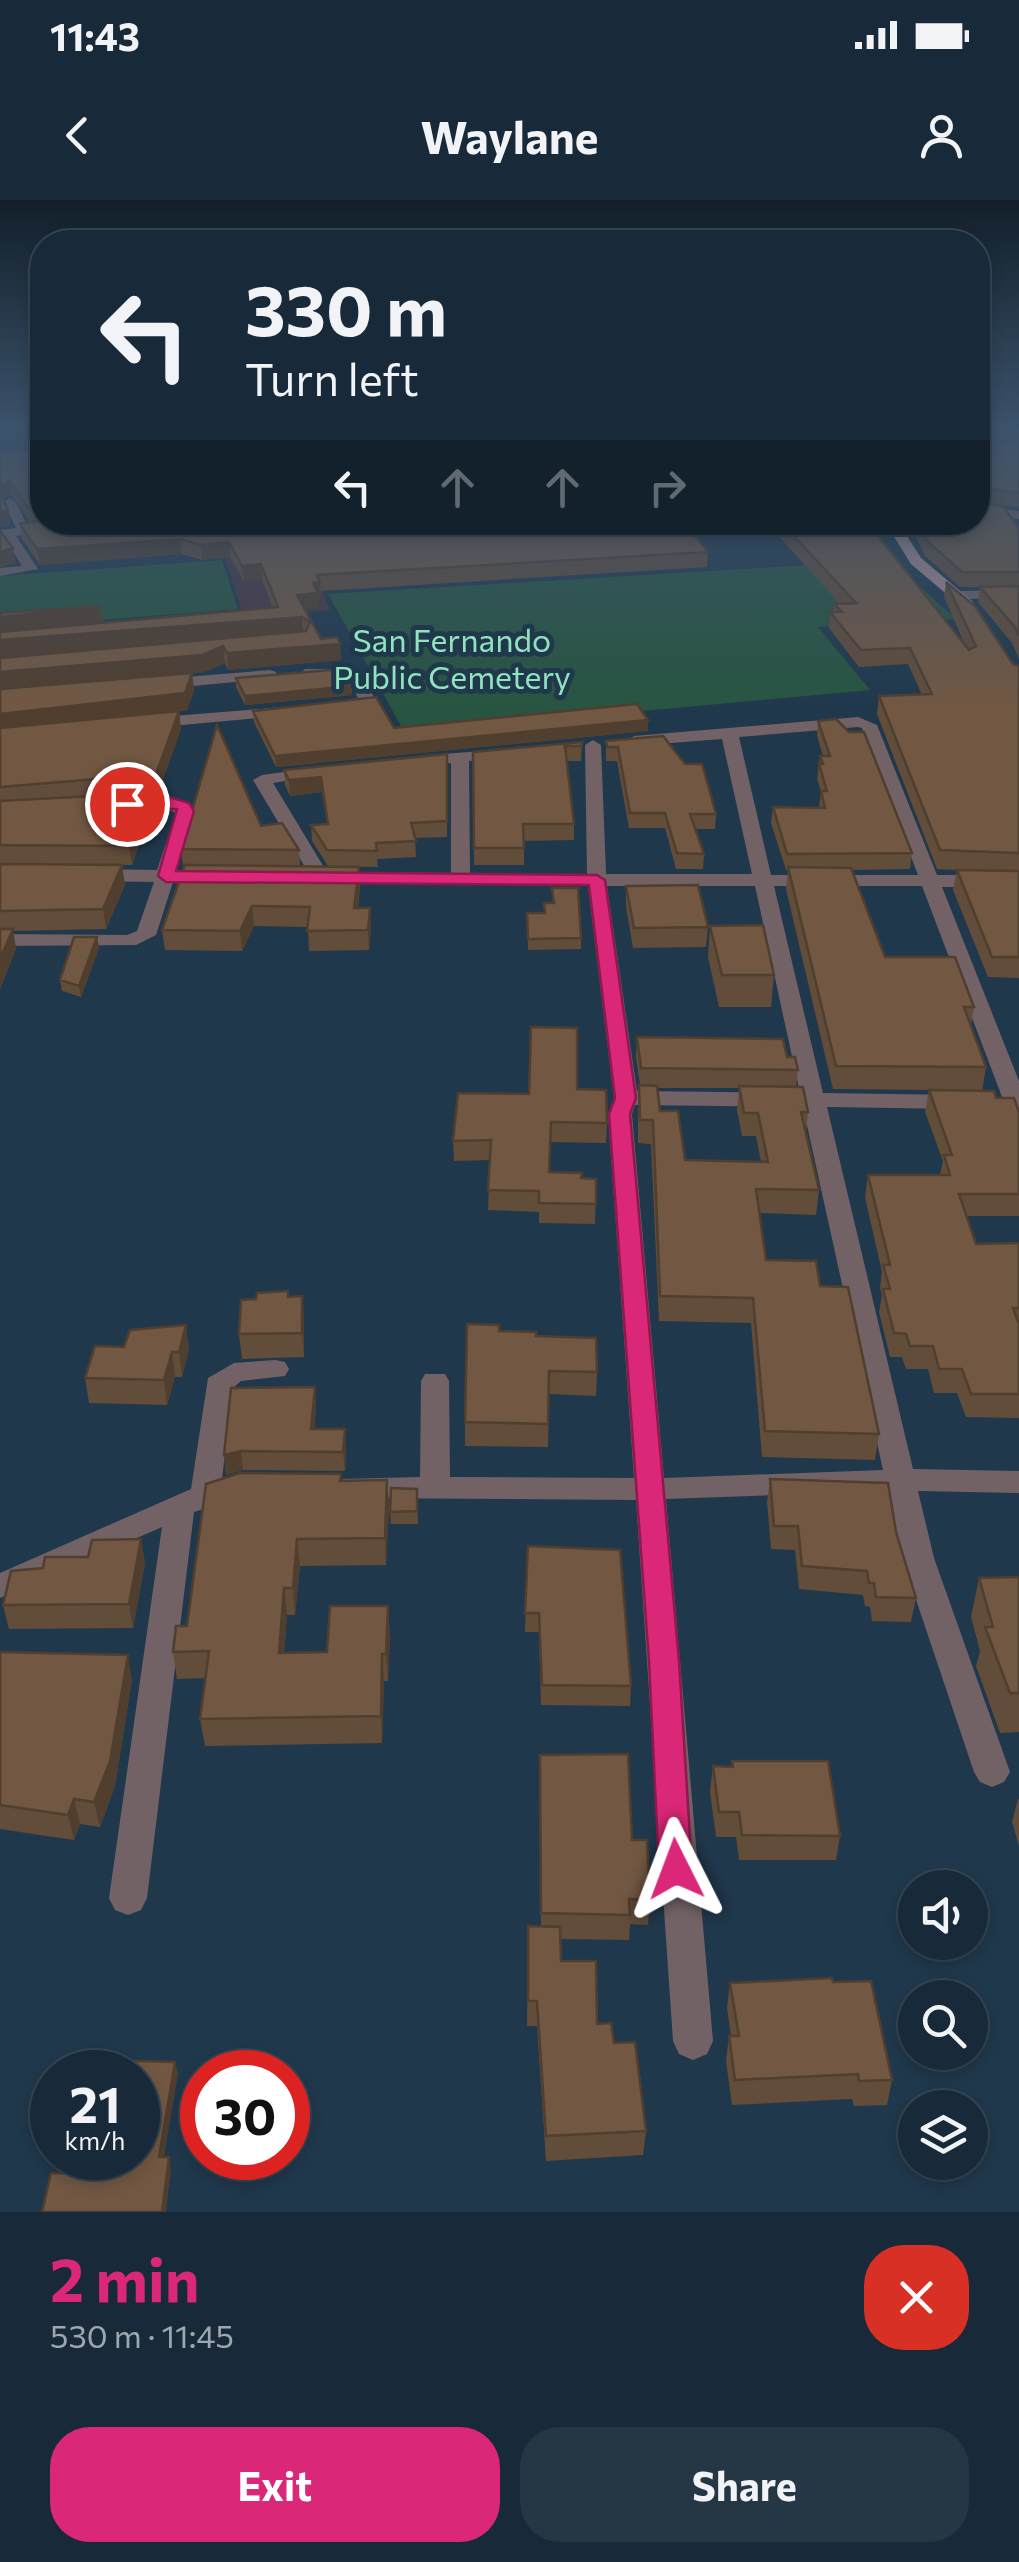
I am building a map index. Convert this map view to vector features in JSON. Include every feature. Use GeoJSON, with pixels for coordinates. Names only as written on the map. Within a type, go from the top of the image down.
{"type":"FeatureCollection","features":[{"type":"Feature","properties":{"kind":"main road"},"geometry":{"type":"LineString","coordinates":[[899,535],[916,561],[981,617]]}},
{"type":"Feature","properties":{"kind":"street"},"geometry":{"type":"LineString","coordinates":[[0,572],[31,569],[10,532]]}},
{"type":"Feature","properties":{"kind":"street"},"geometry":{"type":"LineString","coordinates":[[959,595],[1019,594]]}},
{"type":"Feature","properties":{"kind":"street"},"geometry":{"type":"LineString","coordinates":[[134,686],[343,669],[354,672],[367,699],[321,708]]}},
{"type":"Feature","properties":{"kind":"street"},"geometry":{"type":"LineString","coordinates":[[132,725],[302,710]]}},
{"type":"Feature","properties":{"kind":"street"},"geometry":{"type":"LineString","coordinates":[[626,1098],[1005,1104],[931,881],[869,725],[858,722],[584,746],[626,1098],[620,1114],[651,1490],[676,1869],[693,2041]]}},
{"type":"Feature","properties":{"kind":"street"},"geometry":{"type":"LineString","coordinates":[[730,732],[924,1583],[992,1772]]}},
{"type":"Feature","properties":{"kind":"street"},"geometry":{"type":"LineString","coordinates":[[386,764],[517,752]]}},
{"type":"Feature","properties":{"kind":"street"},"geometry":{"type":"LineString","coordinates":[[460,757],[461,880]]}},
{"type":"Feature","properties":{"kind":"street"},"geometry":{"type":"LineString","coordinates":[[331,769],[262,780],[311,878],[1019,881]]}},
{"type":"Feature","properties":{"kind":"street"},"geometry":{"type":"LineString","coordinates":[[0,940],[140,939],[150,929],[186,811],[183,806],[166,801],[100,806]]}},
{"type":"Feature","properties":{"kind":"street"},"geometry":{"type":"LineString","coordinates":[[74,875],[244,878]]}},
{"type":"Feature","properties":{"kind":"street"},"geometry":{"type":"LineString","coordinates":[[366,902],[368,880]]}},
{"type":"Feature","properties":{"kind":"street"},"geometry":{"type":"LineString","coordinates":[[128,1898],[193,1501],[218,1385],[234,1372],[274,1369]]}},
{"type":"Feature","properties":{"kind":"street"},"geometry":{"type":"LineString","coordinates":[[435,1381],[435,1488]]}},
{"type":"Feature","properties":{"kind":"street"},"geometry":{"type":"LineString","coordinates":[[320,1486],[651,1490],[903,1480],[1019,1482]]}},
{"type":"Feature","properties":{"kind":"street"},"geometry":{"type":"LineString","coordinates":[[0,1586],[193,1501],[242,1485],[262,1485]]}},
{"type":"Feature","properties":{"kind":"shaded area"},"geometry":{"type":"Polygon","coordinates":[[[306,551],[330,610],[244,617],[225,558],[306,551]]]}},
{"type":"Feature","properties":{"kind":"green space"},"geometry":{"type":"Polygon","coordinates":[[[222,560],[238,609],[0,628],[0,576],[222,560]]]}},
{"type":"Feature","properties":{"kind":"green space","name":"San Fernando Public Cemetery"},"geometry":{"type":"Polygon","coordinates":[[[891,560],[956,619],[818,627],[870,690],[405,733],[328,594],[891,560]]]}},
{"type":"Feature","properties":{"kind":"building"},"geometry":{"type":"Polygon","coordinates":[[[30,523],[30,535],[694,535],[708,552],[317,575],[320,582],[313,583],[318,593],[297,595],[321,639],[337,637],[340,644],[227,653],[223,646],[202,655],[0,672],[0,658],[306,631],[310,622],[302,617],[0,640],[0,632],[278,607],[261,564],[242,566],[229,542],[201,545],[180,539],[37,549],[20,524],[30,523]]]}},
{"type":"Feature","properties":{"kind":"building"},"geometry":{"type":"Polygon","coordinates":[[[990,523],[1015,523],[1019,529],[1019,572],[962,572],[924,535],[990,535],[990,523]]]}},
{"type":"Feature","properties":{"kind":"building"},"geometry":{"type":"Polygon","coordinates":[[[0,531],[13,548],[0,552],[0,531]]]}},
{"type":"Feature","properties":{"kind":"building"},"geometry":{"type":"Polygon","coordinates":[[[793,535],[877,535],[969,650],[976,646],[946,582],[975,606],[1013,664],[1019,666],[1019,853],[940,850],[879,696],[932,694],[910,648],[861,650],[830,612],[842,612],[834,604],[856,603],[793,535]]]}},
{"type":"Feature","properties":{"kind":"building"},"geometry":{"type":"Polygon","coordinates":[[[1019,586],[1019,636],[980,587],[1019,586]]]}},
{"type":"Feature","properties":{"kind":"building"},"geometry":{"type":"Polygon","coordinates":[[[101,606],[0,617],[0,613],[101,606]]]}},
{"type":"Feature","properties":{"kind":"building"},"geometry":{"type":"Polygon","coordinates":[[[342,669],[352,686],[245,696],[236,678],[342,669]]]}},
{"type":"Feature","properties":{"kind":"building"},"geometry":{"type":"Polygon","coordinates":[[[192,673],[185,693],[0,714],[0,689],[192,673]]]}},
{"type":"Feature","properties":{"kind":"building"},"geometry":{"type":"Polygon","coordinates":[[[376,697],[394,728],[637,704],[648,720],[275,756],[253,711],[376,697]]]}},
{"type":"Feature","properties":{"kind":"building"},"geometry":{"type":"Polygon","coordinates":[[[179,711],[156,774],[0,787],[0,728],[179,711]]]}},
{"type":"Feature","properties":{"kind":"building"},"geometry":{"type":"Polygon","coordinates":[[[836,719],[849,732],[864,732],[912,853],[787,854],[773,807],[825,808],[821,791],[827,791],[819,764],[823,764],[820,756],[830,756],[818,721],[836,719]]]}},
{"type":"Feature","properties":{"kind":"building"},"geometry":{"type":"Polygon","coordinates":[[[217,725],[261,826],[282,823],[299,850],[181,849],[217,725]]]}},
{"type":"Feature","properties":{"kind":"building"},"geometry":{"type":"Polygon","coordinates":[[[663,736],[685,764],[702,764],[716,814],[690,814],[704,854],[677,853],[665,813],[630,813],[618,747],[607,747],[606,741],[663,736]]]}},
{"type":"Feature","properties":{"kind":"building"},"geometry":{"type":"Polygon","coordinates":[[[582,742],[582,746],[565,746],[574,824],[523,824],[524,848],[474,848],[473,752],[582,742]]]}},
{"type":"Feature","properties":{"kind":"building"},"geometry":{"type":"Polygon","coordinates":[[[447,754],[447,821],[411,823],[416,841],[376,843],[377,851],[327,850],[311,825],[328,824],[321,777],[289,780],[284,770],[447,754]]]}},
{"type":"Feature","properties":{"kind":"building"},"geometry":{"type":"Polygon","coordinates":[[[149,793],[129,846],[0,845],[0,801],[149,793]]]}},
{"type":"Feature","properties":{"kind":"building"},"geometry":{"type":"Polygon","coordinates":[[[0,864],[122,865],[103,909],[0,911],[0,864]]]}},
{"type":"Feature","properties":{"kind":"building"},"geometry":{"type":"Polygon","coordinates":[[[185,865],[359,867],[354,908],[370,908],[368,930],[307,931],[310,907],[252,906],[240,931],[162,930],[185,865]]]}},
{"type":"Feature","properties":{"kind":"building"},"geometry":{"type":"Polygon","coordinates":[[[788,867],[851,868],[885,957],[955,957],[974,1007],[964,1007],[986,1067],[836,1066],[788,867]]]}},
{"type":"Feature","properties":{"kind":"building"},"geometry":{"type":"Polygon","coordinates":[[[957,870],[1019,871],[1019,957],[992,957],[957,870]]]}},
{"type":"Feature","properties":{"kind":"building"},"geometry":{"type":"Polygon","coordinates":[[[698,885],[708,927],[634,928],[626,886],[698,885]]]}},
{"type":"Feature","properties":{"kind":"building"},"geometry":{"type":"Polygon","coordinates":[[[552,888],[578,888],[581,938],[528,939],[527,913],[545,913],[544,903],[554,903],[552,888]]]}},
{"type":"Feature","properties":{"kind":"building"},"geometry":{"type":"Polygon","coordinates":[[[763,925],[774,975],[722,975],[710,926],[763,925]]]}},
{"type":"Feature","properties":{"kind":"building"},"geometry":{"type":"Polygon","coordinates":[[[0,929],[13,929],[0,959],[0,929]]]}},
{"type":"Feature","properties":{"kind":"building"},"geometry":{"type":"Polygon","coordinates":[[[74,937],[97,937],[79,986],[60,980],[74,937]]]}},
{"type":"Feature","properties":{"kind":"building"},"geometry":{"type":"Polygon","coordinates":[[[531,1027],[577,1028],[577,1089],[606,1090],[607,1123],[551,1122],[549,1172],[582,1173],[581,1178],[596,1179],[596,1204],[539,1203],[539,1191],[488,1190],[491,1140],[453,1141],[458,1093],[529,1094],[531,1027]]]}},
{"type":"Feature","properties":{"kind":"building"},"geometry":{"type":"Polygon","coordinates":[[[637,1037],[783,1039],[787,1057],[795,1057],[798,1070],[641,1068],[637,1037]]]}},
{"type":"Feature","properties":{"kind":"building"},"geometry":{"type":"Polygon","coordinates":[[[639,1085],[657,1086],[660,1111],[678,1111],[685,1160],[768,1162],[758,1113],[744,1113],[739,1086],[803,1087],[808,1112],[801,1112],[819,1190],[756,1189],[766,1260],[816,1261],[820,1286],[848,1287],[879,1434],[765,1431],[753,1298],[660,1296],[653,1120],[640,1120],[639,1085]]]}},
{"type":"Feature","properties":{"kind":"building"},"geometry":{"type":"Polygon","coordinates":[[[929,1090],[994,1091],[996,1098],[1014,1098],[1019,1112],[1019,1194],[959,1194],[976,1244],[1019,1243],[1019,1308],[1013,1308],[1019,1324],[1019,1394],[971,1394],[962,1369],[939,1369],[933,1346],[910,1346],[906,1334],[894,1333],[883,1289],[890,1289],[883,1265],[890,1265],[868,1175],[950,1175],[944,1155],[952,1155],[929,1090]]]}},
{"type":"Feature","properties":{"kind":"building"},"geometry":{"type":"Polygon","coordinates":[[[288,1291],[288,1297],[302,1296],[302,1333],[239,1334],[241,1300],[256,1299],[257,1293],[288,1291]]]}},
{"type":"Feature","properties":{"kind":"building"},"geometry":{"type":"Polygon","coordinates":[[[467,1324],[499,1325],[499,1331],[536,1332],[536,1336],[596,1338],[597,1372],[549,1371],[548,1424],[465,1422],[467,1324]]]}},
{"type":"Feature","properties":{"kind":"building"},"geometry":{"type":"Polygon","coordinates":[[[186,1325],[179,1352],[172,1352],[164,1380],[85,1378],[95,1346],[124,1347],[130,1330],[186,1325]]]}},
{"type":"Feature","properties":{"kind":"building"},"geometry":{"type":"Polygon","coordinates":[[[315,1387],[311,1429],[345,1429],[343,1452],[241,1451],[224,1455],[231,1388],[315,1387]]]}},
{"type":"Feature","properties":{"kind":"building"},"geometry":{"type":"Polygon","coordinates":[[[240,1473],[341,1474],[340,1481],[387,1480],[385,1538],[297,1539],[293,1588],[284,1588],[279,1653],[327,1652],[330,1606],[388,1606],[381,1716],[200,1719],[209,1651],[173,1652],[176,1626],[187,1626],[206,1484],[240,1473]]]}},
{"type":"Feature","properties":{"kind":"building"},"geometry":{"type":"Polygon","coordinates":[[[770,1479],[888,1483],[896,1532],[916,1598],[876,1597],[867,1571],[802,1566],[798,1526],[774,1526],[770,1479]]]}},
{"type":"Feature","properties":{"kind":"building"},"geometry":{"type":"Polygon","coordinates":[[[391,1488],[417,1489],[417,1511],[390,1512],[391,1488]]]}},
{"type":"Feature","properties":{"kind":"building"},"geometry":{"type":"Polygon","coordinates":[[[141,1539],[129,1604],[3,1605],[11,1571],[43,1568],[45,1557],[88,1557],[92,1540],[141,1539]]]}},
{"type":"Feature","properties":{"kind":"building"},"geometry":{"type":"Polygon","coordinates":[[[528,1546],[620,1550],[631,1686],[542,1685],[539,1613],[525,1613],[528,1546]]]}},
{"type":"Feature","properties":{"kind":"building"},"geometry":{"type":"Polygon","coordinates":[[[1019,1577],[1019,1693],[1010,1693],[985,1627],[993,1627],[979,1578],[1019,1577]]]}},
{"type":"Feature","properties":{"kind":"building"},"geometry":{"type":"Polygon","coordinates":[[[0,1652],[128,1655],[110,1761],[94,1802],[74,1799],[68,1815],[0,1805],[0,1652]]]}},
{"type":"Feature","properties":{"kind":"building"},"geometry":{"type":"Polygon","coordinates":[[[628,1754],[632,1840],[647,1840],[650,1900],[629,1899],[630,1915],[541,1913],[540,1755],[628,1754]]]}},
{"type":"Feature","properties":{"kind":"building"},"geometry":{"type":"Polygon","coordinates":[[[732,1761],[828,1761],[840,1836],[742,1835],[739,1812],[719,1812],[713,1766],[733,1767],[732,1761]]]}},
{"type":"Feature","properties":{"kind":"building"},"geometry":{"type":"Polygon","coordinates":[[[528,1926],[560,1927],[561,1961],[596,1961],[597,2024],[611,2023],[614,2043],[635,2042],[646,2131],[546,2136],[537,2001],[528,2001],[528,1926]]]}},
{"type":"Feature","properties":{"kind":"building"},"geometry":{"type":"Polygon","coordinates":[[[832,1978],[833,1982],[871,1981],[892,2080],[859,2081],[858,2074],[735,2080],[729,2036],[739,2036],[730,1983],[832,1978]]]}},
{"type":"Feature","properties":{"kind":"building"},"geometry":{"type":"Polygon","coordinates":[[[160,2062],[175,2062],[160,2151],[160,2062]]]}},
{"type":"Feature","properties":{"kind":"building"},"geometry":{"type":"Polygon","coordinates":[[[160,2157],[169,2157],[162,2212],[42,2212],[49,2180],[160,2180],[160,2157]]]}},
{"type":"Feature","properties":{"kind":"route"},"geometry":{"type":"LineString","coordinates":[[127,804],[176,802],[186,811],[166,876],[597,880],[626,1098],[620,1114],[664,1661],[676,1869]]}}]}
